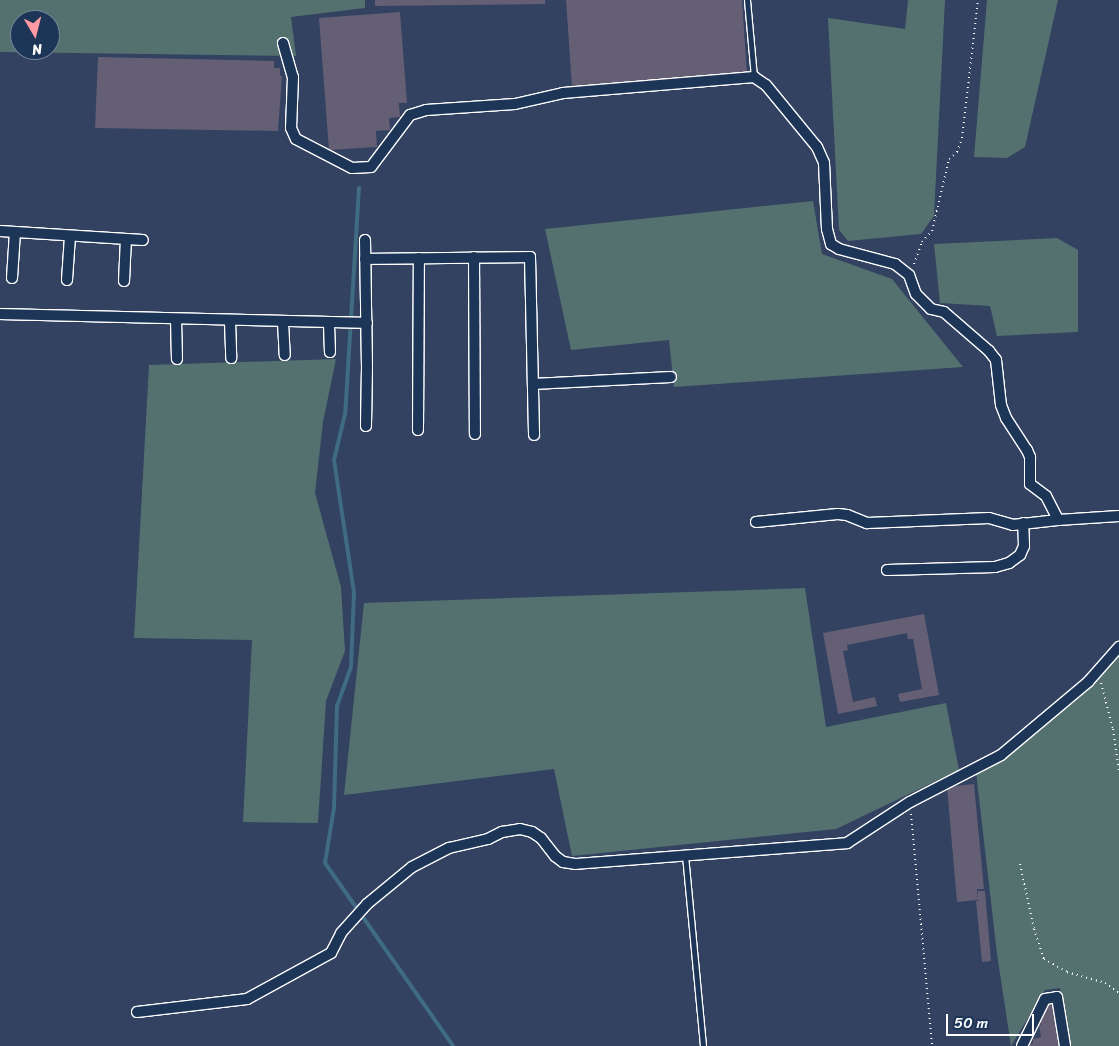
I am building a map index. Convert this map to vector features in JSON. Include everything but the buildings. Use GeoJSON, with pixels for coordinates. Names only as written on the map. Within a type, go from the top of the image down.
{"type":"FeatureCollection","features":[{"type":"Feature","properties":{"kind":"street"},"geometry":{"type":"LineString","coordinates":[[283,43],[293,77],[292,128],[296,139],[352,168],[371,167],[410,115],[426,110],[515,104],[563,93],[754,77],[766,85],[817,147],[824,163],[827,229],[831,244],[839,249],[895,264],[909,275],[916,294],[930,309],[944,312],[989,351],[996,360],[1001,405],[1006,418],[1030,457],[1030,484],[1046,496],[1058,520]]}},
{"type":"Feature","properties":{"kind":"street"},"geometry":{"type":"LineString","coordinates":[[0,231],[143,240]]}},
{"type":"Feature","properties":{"kind":"street"},"geometry":{"type":"LineString","coordinates":[[12,278],[15,232]]}},
{"type":"Feature","properties":{"kind":"street"},"geometry":{"type":"LineString","coordinates":[[67,280],[70,236]]}},
{"type":"Feature","properties":{"kind":"street"},"geometry":{"type":"LineString","coordinates":[[124,281],[126,239]]}},
{"type":"Feature","properties":{"kind":"street"},"geometry":{"type":"LineString","coordinates":[[365,240],[366,426]]}},
{"type":"Feature","properties":{"kind":"street"},"geometry":{"type":"LineString","coordinates":[[365,259],[530,256],[534,435]]}},
{"type":"Feature","properties":{"kind":"street"},"geometry":{"type":"LineString","coordinates":[[474,257],[474,434]]}},
{"type":"Feature","properties":{"kind":"street"},"geometry":{"type":"LineString","coordinates":[[418,430],[419,258]]}},
{"type":"Feature","properties":{"kind":"street"},"geometry":{"type":"LineString","coordinates":[[0,314],[329,324],[366,323]]}},
{"type":"Feature","properties":{"kind":"street"},"geometry":{"type":"LineString","coordinates":[[176,320],[177,359]]}},
{"type":"Feature","properties":{"kind":"street"},"geometry":{"type":"LineString","coordinates":[[230,321],[231,358]]}},
{"type":"Feature","properties":{"kind":"street"},"geometry":{"type":"LineString","coordinates":[[283,322],[285,355]]}},
{"type":"Feature","properties":{"kind":"street"},"geometry":{"type":"LineString","coordinates":[[329,324],[330,352]]}},
{"type":"Feature","properties":{"kind":"street"},"geometry":{"type":"LineString","coordinates":[[533,384],[671,377]]}},
{"type":"Feature","properties":{"kind":"street"},"geometry":{"type":"LineString","coordinates":[[756,522],[847,514],[867,523],[989,518],[1013,525],[1119,516]]}},
{"type":"Feature","properties":{"kind":"street"},"geometry":{"type":"LineString","coordinates":[[887,570],[996,567],[1009,563],[1020,555],[1024,546],[1023,523]]}},
{"type":"Feature","properties":{"kind":"street"},"geometry":{"type":"LineString","coordinates":[[137,1012],[247,999],[330,953],[341,933],[367,904],[412,867],[449,848],[488,839],[502,832],[520,829],[532,832],[541,838],[554,856],[563,862],[574,864],[847,843],[910,802],[1001,755],[1088,682],[1119,647]]}},
{"type":"Feature","properties":{"kind":"street"},"geometry":{"type":"LineString","coordinates":[[1022,1046],[1045,999],[1057,997],[1065,1046]]}},
{"type":"Feature","properties":{"kind":"lane"},"geometry":{"type":"LineString","coordinates":[[747,0],[754,77]]}},
{"type":"Feature","properties":{"kind":"lane"},"geometry":{"type":"LineString","coordinates":[[685,855],[703,1046]]}},
{"type":"Feature","properties":{"kind":"path"},"geometry":{"type":"LineString","coordinates":[[909,275],[922,242],[932,231],[949,159],[957,152],[962,138],[978,0]]}},
{"type":"Feature","properties":{"kind":"path"},"geometry":{"type":"LineString","coordinates":[[1098,672],[1112,729],[1119,771]]}},
{"type":"Feature","properties":{"kind":"path"},"geometry":{"type":"LineString","coordinates":[[910,802],[932,1046]]}},
{"type":"Feature","properties":{"kind":"path"},"geometry":{"type":"LineString","coordinates":[[1020,864],[1034,929],[1044,959],[1066,972],[1105,983],[1119,994]]}},
{"type":"Feature","properties":{"kind":"green space"},"geometry":{"type":"Polygon","coordinates":[[[0,0],[365,0],[365,8],[291,17],[296,56],[60,53],[60,10],[10,10],[10,52],[0,52],[0,0]]]}},
{"type":"Feature","properties":{"kind":"green space"},"geometry":{"type":"Polygon","coordinates":[[[908,0],[945,0],[934,216],[921,234],[848,241],[839,230],[828,18],[905,29],[908,0]]]}},
{"type":"Feature","properties":{"kind":"green space"},"geometry":{"type":"Polygon","coordinates":[[[987,0],[1058,0],[1025,147],[1007,158],[974,157],[987,0]]]}},
{"type":"Feature","properties":{"kind":"green space"},"geometry":{"type":"Polygon","coordinates":[[[813,201],[822,254],[892,279],[963,367],[674,387],[669,340],[571,350],[545,229],[813,201]]]}},
{"type":"Feature","properties":{"kind":"green space"},"geometry":{"type":"Polygon","coordinates":[[[1057,238],[1078,250],[1078,332],[997,336],[990,306],[940,303],[934,244],[1057,238]]]}},
{"type":"Feature","properties":{"kind":"green space"},"geometry":{"type":"Polygon","coordinates":[[[336,359],[323,422],[315,493],[341,587],[345,651],[326,701],[318,823],[243,822],[252,640],[134,638],[149,365],[336,359]]]}},
{"type":"Feature","properties":{"kind":"green space"},"geometry":{"type":"Polygon","coordinates":[[[805,588],[826,727],[946,703],[959,770],[836,829],[572,856],[554,769],[344,795],[364,603],[805,588]]]}},
{"type":"Feature","properties":{"kind":"green space"},"geometry":{"type":"Polygon","coordinates":[[[1119,656],[1119,1046],[1070,1046],[1060,988],[1045,990],[1011,1046],[997,954],[976,772],[1012,753],[1076,700],[1119,656]]]}},
{"type":"Feature","properties":{"kind":"waterway"},"geometry":{"type":"LineString","coordinates":[[359,188],[345,414],[334,460],[354,592],[351,667],[337,706],[334,808],[325,863],[453,1046]]}}]}
